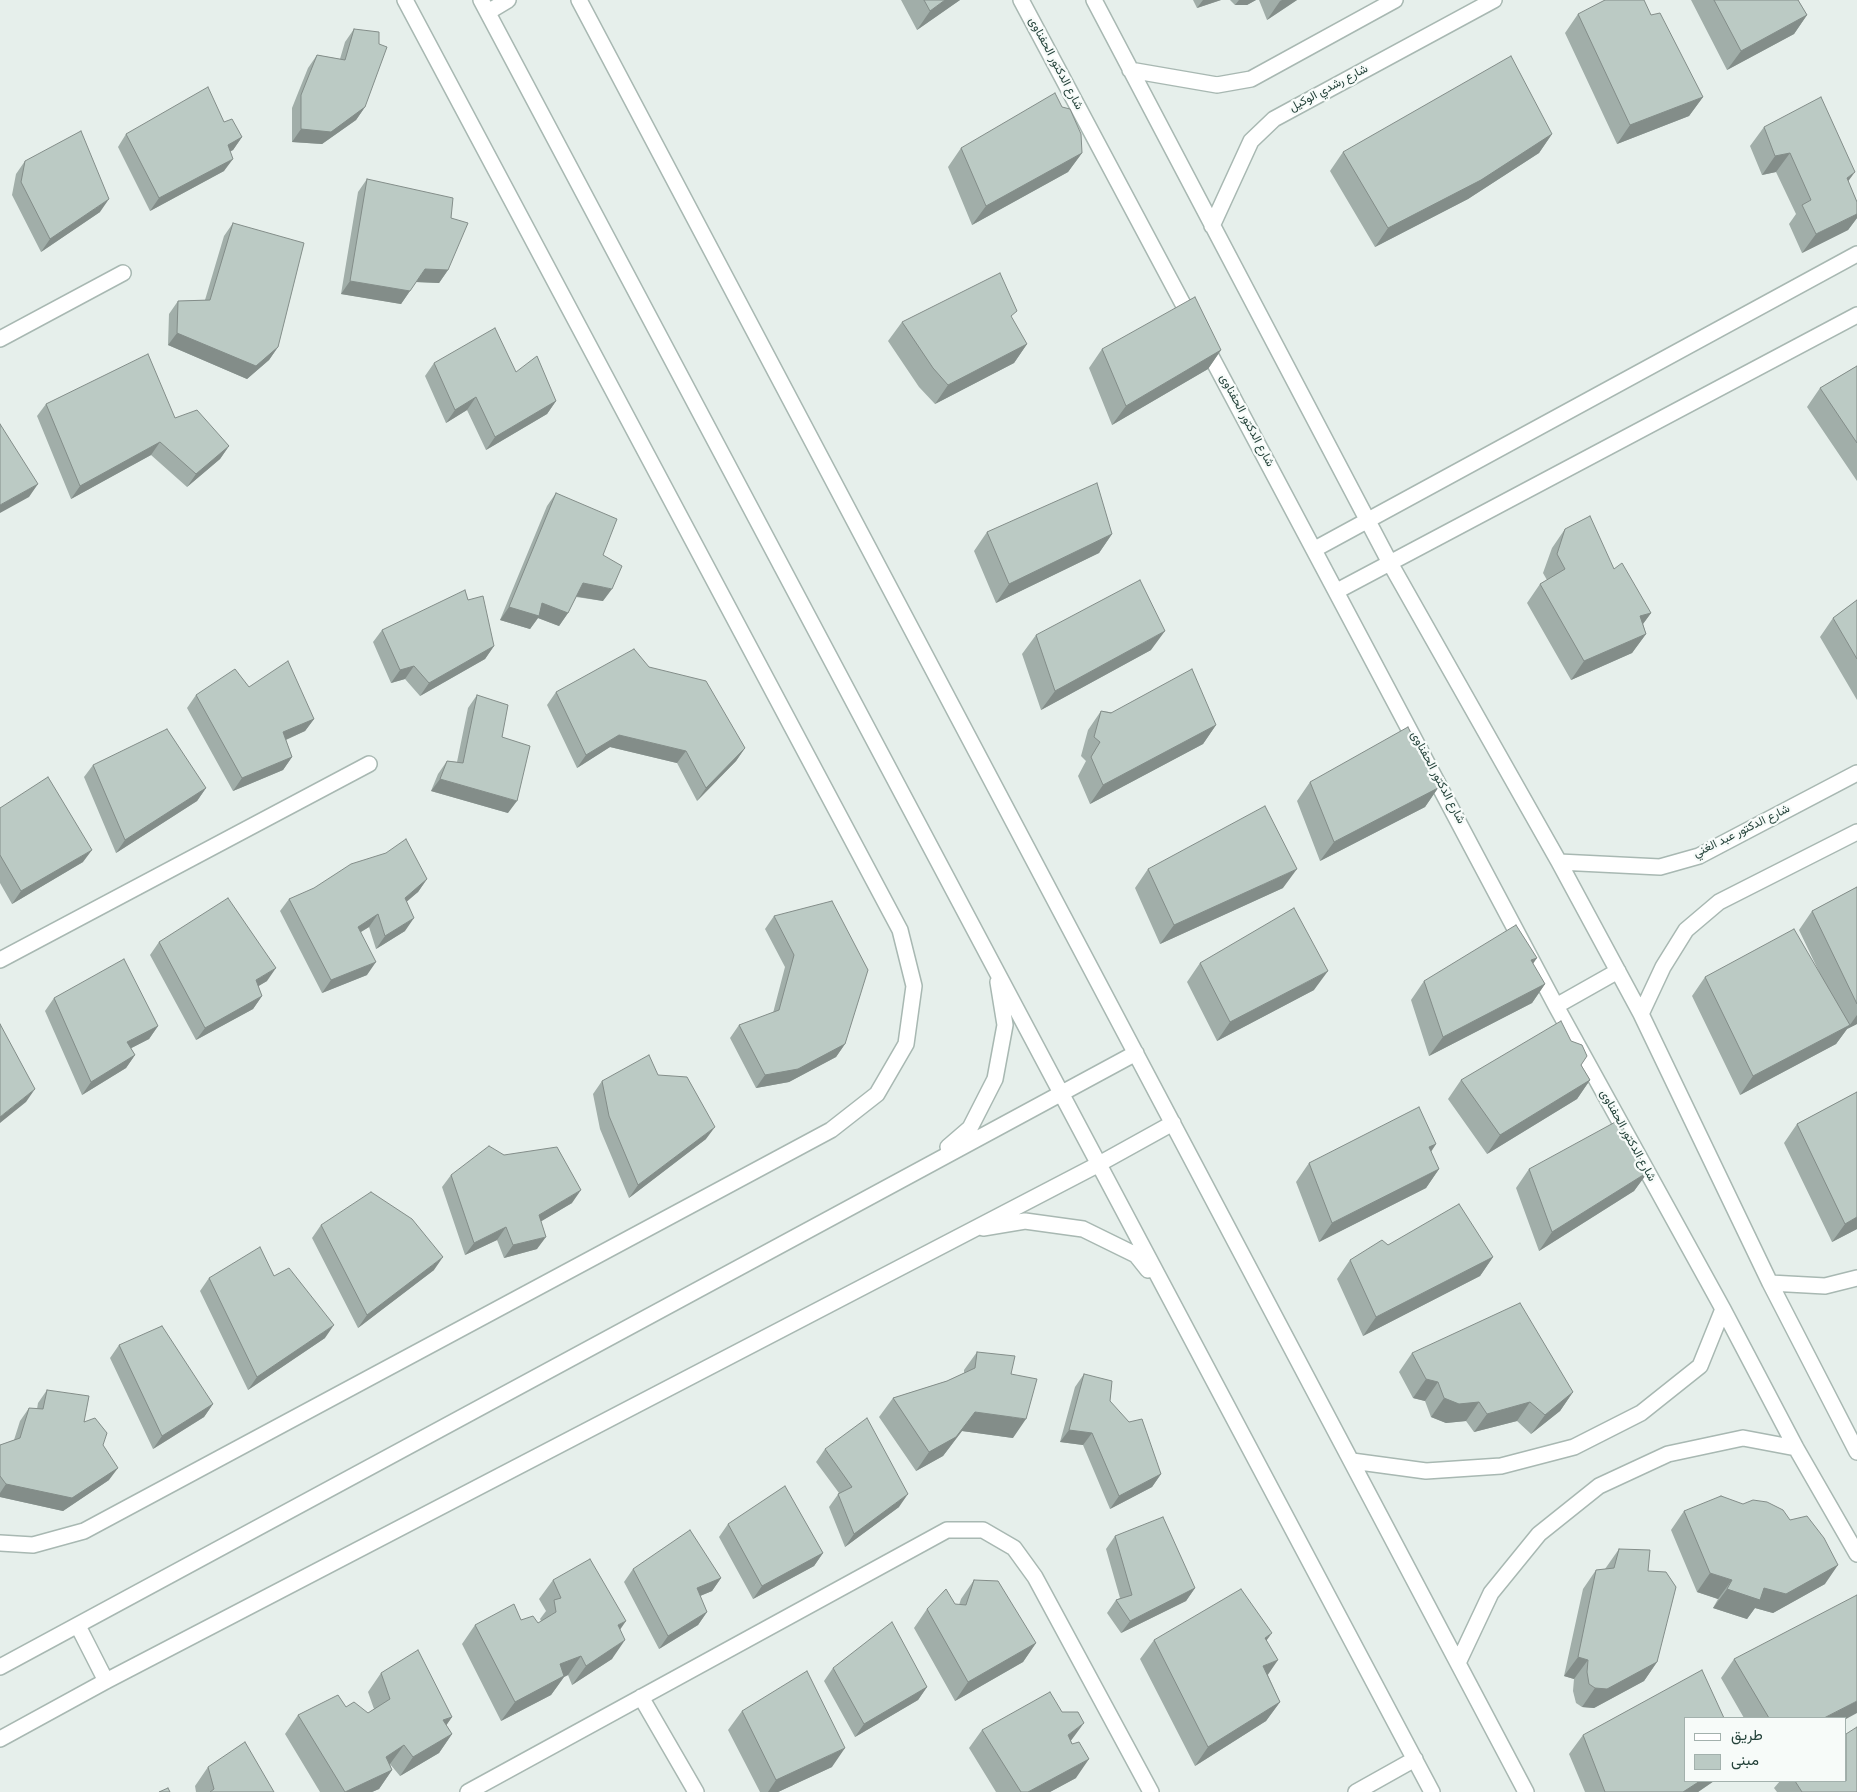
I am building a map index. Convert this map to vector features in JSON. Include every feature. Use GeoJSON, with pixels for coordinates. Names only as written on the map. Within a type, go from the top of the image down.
{"type":"FeatureCollection","features":[{"type":"Feature","properties":{"kind":"street"},"geometry":{"type":"LineString","coordinates":[[0,1543],[33,1545],[84,1531],[831,1130],[877,1094],[906,1044],[914,986],[900,930],[405,0]]}},
{"type":"Feature","properties":{"kind":"street"},"geometry":{"type":"LineString","coordinates":[[508,0],[484,6],[1432,1792]]}},
{"type":"Feature","properties":{"kind":"street"},"geometry":{"type":"LineString","coordinates":[[579,0],[1526,1792]]}},
{"type":"Feature","properties":{"kind":"street","name":"شارع الدكتور الحفناوى"},"geometry":{"type":"LineString","coordinates":[[1021,0],[1337,591],[1556,1006],[1723,1308],[1796,1448],[1857,1554]]}},
{"type":"Feature","properties":{"kind":"street"},"geometry":{"type":"LineString","coordinates":[[1094,0],[1367,522],[1560,862],[1641,1014],[1770,1283],[1857,1452]]}},
{"type":"Feature","properties":{"kind":"street"},"geometry":{"type":"LineString","coordinates":[[1130,70],[1217,84],[1251,79],[1395,0]]}},
{"type":"Feature","properties":{"kind":"street","name":"شارع رشدي الوكيل"},"geometry":{"type":"LineString","coordinates":[[1212,226],[1250,141],[1274,119],[1494,0]]}},
{"type":"Feature","properties":{"kind":"street"},"geometry":{"type":"LineString","coordinates":[[1315,550],[1857,254]]}},
{"type":"Feature","properties":{"kind":"street"},"geometry":{"type":"LineString","coordinates":[[0,339],[123,273]]}},
{"type":"Feature","properties":{"kind":"street"},"geometry":{"type":"LineString","coordinates":[[1337,591],[1857,315]]}},
{"type":"Feature","properties":{"kind":"street"},"geometry":{"type":"LineString","coordinates":[[0,960],[369,764]]}},
{"type":"Feature","properties":{"kind":"street","name":"شارع الدكتور عبد الغني"},"geometry":{"type":"LineString","coordinates":[[1560,862],[1660,867],[1699,856],[1857,773]]}},
{"type":"Feature","properties":{"kind":"street"},"geometry":{"type":"LineString","coordinates":[[1641,1014],[1663,967],[1686,930],[1719,902],[1857,832]]}},
{"type":"Feature","properties":{"kind":"street"},"geometry":{"type":"LineString","coordinates":[[929,1165],[970,1128],[995,1079],[1004,1025],[997,971]]}},
{"type":"Feature","properties":{"kind":"street"},"geometry":{"type":"LineString","coordinates":[[1556,1006],[1618,971]]}},
{"type":"Feature","properties":{"kind":"street"},"geometry":{"type":"LineString","coordinates":[[0,1668],[1136,1053]]}},
{"type":"Feature","properties":{"kind":"street"},"geometry":{"type":"LineString","coordinates":[[0,1739],[106,1681],[966,1231],[1099,1164],[1173,1123]]}},
{"type":"Feature","properties":{"kind":"street"},"geometry":{"type":"LineString","coordinates":[[966,1231],[1025,1221],[1083,1229],[1136,1256],[1172,1301]]}},
{"type":"Feature","properties":{"kind":"street"},"geometry":{"type":"LineString","coordinates":[[1770,1283],[1825,1286],[1857,1278]]}},
{"type":"Feature","properties":{"kind":"street"},"geometry":{"type":"LineString","coordinates":[[1352,1461],[1426,1471],[1501,1466],[1574,1446],[1641,1413],[1700,1366],[1723,1308]]}},
{"type":"Feature","properties":{"kind":"street"},"geometry":{"type":"LineString","coordinates":[[1458,1662],[1491,1593],[1539,1534],[1599,1486],[1668,1454],[1743,1438],[1796,1448]]}},
{"type":"Feature","properties":{"kind":"street"},"geometry":{"type":"LineString","coordinates":[[468,1792],[947,1530],[983,1530],[1014,1548],[1034,1577],[1151,1792]]}},
{"type":"Feature","properties":{"kind":"street"},"geometry":{"type":"LineString","coordinates":[[78,1626],[106,1681]]}},
{"type":"Feature","properties":{"kind":"street"},"geometry":{"type":"LineString","coordinates":[[641,1697],[696,1792]]}},
{"type":"Feature","properties":{"kind":"street"},"geometry":{"type":"LineString","coordinates":[[1356,1792],[1415,1759]]}},
{"type":"Feature","properties":{"kind":"building"},"geometry":{"type":"Polygon","coordinates":[[[924,0],[945,0],[930,11],[924,0]]]}},
{"type":"Feature","properties":{"kind":"building"},"geometry":{"type":"Polygon","coordinates":[[[1605,0],[1644,0],[1651,15],[1660,13],[1703,97],[1630,125],[1578,14],[1605,0]]]}},
{"type":"Feature","properties":{"kind":"building"},"geometry":{"type":"Polygon","coordinates":[[[1714,0],[1798,0],[1807,15],[1741,51],[1714,0]]]}},
{"type":"Feature","properties":{"kind":"building"},"geometry":{"type":"Polygon","coordinates":[[[354,29],[379,32],[379,44],[387,47],[365,107],[331,132],[301,129],[301,95],[317,55],[345,60],[354,29]]]}},
{"type":"Feature","properties":{"kind":"building"},"geometry":{"type":"Polygon","coordinates":[[[1511,56],[1552,134],[1481,180],[1388,228],[1343,152],[1511,56]]]}},
{"type":"Feature","properties":{"kind":"building"},"geometry":{"type":"Polygon","coordinates":[[[208,87],[224,122],[232,119],[242,137],[228,145],[233,159],[159,198],[126,134],[208,87]]]}},
{"type":"Feature","properties":{"kind":"building"},"geometry":{"type":"Polygon","coordinates":[[[1055,93],[1062,107],[1070,109],[1081,134],[1082,153],[986,206],[961,148],[1055,93]]]}},
{"type":"Feature","properties":{"kind":"building"},"geometry":{"type":"Polygon","coordinates":[[[1821,97],[1855,172],[1847,178],[1857,202],[1857,214],[1816,234],[1802,205],[1811,200],[1790,153],[1775,156],[1764,127],[1821,97]]]}},
{"type":"Feature","properties":{"kind":"building"},"geometry":{"type":"Polygon","coordinates":[[[81,131],[109,199],[50,239],[21,182],[25,161],[81,131]]]}},
{"type":"Feature","properties":{"kind":"building"},"geometry":{"type":"Polygon","coordinates":[[[367,179],[453,198],[451,218],[468,223],[448,270],[425,269],[410,291],[350,281],[367,179]]]}},
{"type":"Feature","properties":{"kind":"building"},"geometry":{"type":"Polygon","coordinates":[[[233,223],[304,243],[278,347],[256,366],[177,333],[178,301],[210,300],[233,223]]]}},
{"type":"Feature","properties":{"kind":"building"},"geometry":{"type":"Polygon","coordinates":[[[1000,273],[1017,311],[1011,316],[1027,344],[948,385],[933,368],[902,322],[1000,273]]]}},
{"type":"Feature","properties":{"kind":"building"},"geometry":{"type":"Polygon","coordinates":[[[1195,297],[1221,350],[1126,406],[1102,349],[1195,297]]]}},
{"type":"Feature","properties":{"kind":"building"},"geometry":{"type":"Polygon","coordinates":[[[495,328],[516,372],[537,356],[556,401],[495,437],[476,397],[455,410],[434,363],[495,328]]]}},
{"type":"Feature","properties":{"kind":"building"},"geometry":{"type":"Polygon","coordinates":[[[148,354],[175,418],[197,410],[229,446],[196,474],[160,442],[80,486],[46,404],[148,354]]]}},
{"type":"Feature","properties":{"kind":"building"},"geometry":{"type":"Polygon","coordinates":[[[1857,366],[1857,443],[1820,388],[1857,366]]]}},
{"type":"Feature","properties":{"kind":"building"},"geometry":{"type":"Polygon","coordinates":[[[0,424],[38,484],[0,505],[0,424]]]}},
{"type":"Feature","properties":{"kind":"building"},"geometry":{"type":"Polygon","coordinates":[[[1097,483],[1112,534],[1009,584],[987,532],[1097,483]]]}},
{"type":"Feature","properties":{"kind":"building"},"geometry":{"type":"Polygon","coordinates":[[[556,493],[617,519],[603,555],[622,566],[612,589],[583,583],[568,613],[542,603],[539,616],[509,607],[556,493]]]}},
{"type":"Feature","properties":{"kind":"building"},"geometry":{"type":"Polygon","coordinates":[[[1590,516],[1614,569],[1622,563],[1651,613],[1640,616],[1646,634],[1584,661],[1540,584],[1565,569],[1557,554],[1565,529],[1590,516]]]}},
{"type":"Feature","properties":{"kind":"building"},"geometry":{"type":"Polygon","coordinates":[[[1140,580],[1165,631],[1055,691],[1036,635],[1140,580]]]}},
{"type":"Feature","properties":{"kind":"building"},"geometry":{"type":"Polygon","coordinates":[[[465,590],[468,600],[483,596],[494,646],[429,683],[414,666],[400,670],[382,630],[465,590]]]}},
{"type":"Feature","properties":{"kind":"building"},"geometry":{"type":"Polygon","coordinates":[[[1857,600],[1857,659],[1833,618],[1857,600]]]}},
{"type":"Feature","properties":{"kind":"building"},"geometry":{"type":"Polygon","coordinates":[[[634,649],[649,667],[706,681],[745,748],[706,788],[686,751],[619,735],[586,755],[556,692],[634,649]]]}},
{"type":"Feature","properties":{"kind":"building"},"geometry":{"type":"Polygon","coordinates":[[[288,661],[314,719],[283,732],[292,757],[242,778],[196,695],[235,669],[249,687],[288,661]]]}},
{"type":"Feature","properties":{"kind":"building"},"geometry":{"type":"Polygon","coordinates":[[[1192,669],[1216,725],[1103,785],[1091,757],[1100,742],[1094,737],[1101,711],[1111,713],[1192,669]]]}},
{"type":"Feature","properties":{"kind":"building"},"geometry":{"type":"Polygon","coordinates":[[[477,695],[508,705],[502,737],[530,746],[517,801],[440,779],[447,761],[463,763],[477,695]]]}},
{"type":"Feature","properties":{"kind":"building"},"geometry":{"type":"Polygon","coordinates":[[[1408,727],[1438,788],[1334,842],[1310,782],[1408,727]]]}},
{"type":"Feature","properties":{"kind":"building"},"geometry":{"type":"Polygon","coordinates":[[[167,729],[206,788],[125,840],[93,765],[167,729]]]}},
{"type":"Feature","properties":{"kind":"building"},"geometry":{"type":"Polygon","coordinates":[[[48,777],[92,850],[21,891],[0,855],[0,808],[48,777]]]}},
{"type":"Feature","properties":{"kind":"building"},"geometry":{"type":"Polygon","coordinates":[[[1265,806],[1297,869],[1174,925],[1148,869],[1265,806]]]}},
{"type":"Feature","properties":{"kind":"building"},"geometry":{"type":"Polygon","coordinates":[[[406,839],[427,879],[405,898],[414,918],[385,936],[378,914],[358,927],[376,962],[331,980],[289,899],[314,888],[351,864],[386,853],[406,839]]]}},
{"type":"Feature","properties":{"kind":"building"},"geometry":{"type":"Polygon","coordinates":[[[1857,887],[1857,1004],[1812,911],[1857,887]]]}},
{"type":"Feature","properties":{"kind":"building"},"geometry":{"type":"Polygon","coordinates":[[[228,898],[276,968],[256,980],[262,996],[205,1028],[159,942],[228,898]]]}},
{"type":"Feature","properties":{"kind":"building"},"geometry":{"type":"Polygon","coordinates":[[[832,901],[868,970],[845,1044],[798,1069],[765,1075],[739,1025],[779,1010],[794,955],[774,916],[832,901]]]}},
{"type":"Feature","properties":{"kind":"building"},"geometry":{"type":"Polygon","coordinates":[[[1294,908],[1328,971],[1230,1022],[1200,963],[1294,908]]]}},
{"type":"Feature","properties":{"kind":"building"},"geometry":{"type":"Polygon","coordinates":[[[1516,925],[1537,958],[1531,960],[1545,984],[1443,1037],[1424,981],[1516,925]]]}},
{"type":"Feature","properties":{"kind":"building"},"geometry":{"type":"Polygon","coordinates":[[[1794,929],[1850,1025],[1753,1076],[1705,977],[1794,929]]]}},
{"type":"Feature","properties":{"kind":"building"},"geometry":{"type":"Polygon","coordinates":[[[124,959],[158,1026],[127,1042],[135,1055],[91,1082],[54,998],[124,959]]]}},
{"type":"Feature","properties":{"kind":"building"},"geometry":{"type":"Polygon","coordinates":[[[1561,1021],[1571,1041],[1582,1045],[1587,1056],[1581,1065],[1590,1080],[1500,1135],[1461,1080],[1561,1021]]]}},
{"type":"Feature","properties":{"kind":"building"},"geometry":{"type":"Polygon","coordinates":[[[0,1024],[35,1089],[0,1117],[0,1024]]]}},
{"type":"Feature","properties":{"kind":"building"},"geometry":{"type":"Polygon","coordinates":[[[649,1055],[658,1075],[687,1077],[715,1127],[638,1185],[609,1116],[602,1081],[649,1055]]]}},
{"type":"Feature","properties":{"kind":"building"},"geometry":{"type":"Polygon","coordinates":[[[1857,1092],[1857,1217],[1845,1224],[1797,1124],[1857,1092]]]}},
{"type":"Feature","properties":{"kind":"building"},"geometry":{"type":"Polygon","coordinates":[[[1419,1107],[1436,1144],[1429,1147],[1439,1169],[1332,1223],[1309,1163],[1419,1107]]]}},
{"type":"Feature","properties":{"kind":"building"},"geometry":{"type":"Polygon","coordinates":[[[1619,1120],[1648,1172],[1552,1232],[1529,1169],[1619,1120]]]}},
{"type":"Feature","properties":{"kind":"building"},"geometry":{"type":"Polygon","coordinates":[[[489,1146],[504,1155],[557,1147],[581,1190],[539,1215],[546,1237],[513,1245],[506,1227],[474,1243],[451,1175],[489,1146]]]}},
{"type":"Feature","properties":{"kind":"building"},"geometry":{"type":"Polygon","coordinates":[[[371,1192],[412,1219],[443,1257],[367,1315],[321,1225],[371,1192]]]}},
{"type":"Feature","properties":{"kind":"building"},"geometry":{"type":"Polygon","coordinates":[[[1459,1204],[1493,1257],[1376,1317],[1350,1260],[1382,1240],[1388,1245],[1459,1204]]]}},
{"type":"Feature","properties":{"kind":"building"},"geometry":{"type":"Polygon","coordinates":[[[260,1247],[274,1276],[289,1268],[334,1325],[257,1377],[209,1278],[260,1247]]]}},
{"type":"Feature","properties":{"kind":"building"},"geometry":{"type":"Polygon","coordinates":[[[1520,1303],[1573,1392],[1545,1415],[1530,1402],[1487,1414],[1479,1402],[1459,1404],[1444,1398],[1438,1382],[1426,1379],[1412,1353],[1520,1303]]]}},
{"type":"Feature","properties":{"kind":"building"},"geometry":{"type":"Polygon","coordinates":[[[162,1326],[213,1404],[162,1436],[119,1345],[162,1326]]]}},
{"type":"Feature","properties":{"kind":"building"},"geometry":{"type":"Polygon","coordinates":[[[977,1352],[1015,1356],[1011,1374],[1037,1379],[1026,1419],[975,1412],[956,1437],[929,1452],[893,1398],[947,1381],[975,1368],[977,1352]]]}},
{"type":"Feature","properties":{"kind":"building"},"geometry":{"type":"Polygon","coordinates":[[[1084,1374],[1112,1381],[1110,1401],[1129,1422],[1142,1419],[1161,1474],[1119,1496],[1092,1433],[1069,1430],[1084,1374]]]}},
{"type":"Feature","properties":{"kind":"building"},"geometry":{"type":"Polygon","coordinates":[[[47,1390],[89,1396],[84,1422],[95,1418],[107,1433],[103,1445],[118,1468],[72,1498],[6,1484],[0,1476],[0,1445],[20,1438],[29,1408],[43,1409],[47,1390]]]}},
{"type":"Feature","properties":{"kind":"building"},"geometry":{"type":"Polygon","coordinates":[[[867,1418],[908,1494],[854,1534],[838,1494],[852,1487],[825,1449],[867,1418]]]}},
{"type":"Feature","properties":{"kind":"building"},"geometry":{"type":"Polygon","coordinates":[[[785,1486],[823,1553],[762,1586],[728,1524],[785,1486]]]}},
{"type":"Feature","properties":{"kind":"building"},"geometry":{"type":"Polygon","coordinates":[[[1721,1496],[1743,1504],[1753,1500],[1767,1502],[1783,1510],[1790,1520],[1807,1516],[1824,1538],[1838,1565],[1786,1594],[1764,1588],[1760,1600],[1727,1589],[1732,1580],[1710,1573],[1684,1511],[1721,1496]]]}},
{"type":"Feature","properties":{"kind":"building"},"geometry":{"type":"Polygon","coordinates":[[[1163,1517],[1195,1588],[1130,1621],[1116,1600],[1132,1595],[1115,1536],[1163,1517]]]}},
{"type":"Feature","properties":{"kind":"building"},"geometry":{"type":"Polygon","coordinates":[[[690,1530],[721,1578],[697,1588],[707,1612],[668,1636],[633,1569],[690,1530]]]}},
{"type":"Feature","properties":{"kind":"building"},"geometry":{"type":"Polygon","coordinates":[[[1619,1549],[1650,1550],[1648,1571],[1666,1572],[1676,1587],[1657,1662],[1607,1689],[1595,1688],[1589,1684],[1588,1660],[1578,1657],[1596,1570],[1614,1568],[1619,1549]]]}},
{"type":"Feature","properties":{"kind":"building"},"geometry":{"type":"Polygon","coordinates":[[[590,1559],[626,1621],[618,1625],[625,1640],[586,1666],[581,1656],[560,1664],[564,1676],[515,1702],[475,1625],[514,1604],[521,1620],[533,1616],[538,1623],[556,1612],[554,1600],[561,1598],[553,1580],[590,1559]]]}},
{"type":"Feature","properties":{"kind":"building"},"geometry":{"type":"Polygon","coordinates":[[[974,1580],[998,1581],[1036,1643],[968,1682],[927,1609],[946,1589],[955,1604],[966,1605],[974,1580]]]}},
{"type":"Feature","properties":{"kind":"building"},"geometry":{"type":"Polygon","coordinates":[[[1241,1589],[1272,1633],[1265,1638],[1278,1660],[1263,1666],[1280,1702],[1208,1747],[1154,1640],[1241,1589]]]}},
{"type":"Feature","properties":{"kind":"building"},"geometry":{"type":"Polygon","coordinates":[[[1857,1595],[1857,1701],[1826,1717],[1768,1717],[1734,1659],[1857,1595]]]}},
{"type":"Feature","properties":{"kind":"building"},"geometry":{"type":"Polygon","coordinates":[[[892,1622],[927,1687],[864,1724],[833,1668],[892,1622]]]}},
{"type":"Feature","properties":{"kind":"building"},"geometry":{"type":"Polygon","coordinates":[[[418,1650],[452,1717],[443,1720],[452,1734],[413,1757],[404,1745],[386,1757],[392,1770],[345,1792],[298,1715],[338,1695],[346,1707],[354,1702],[368,1713],[390,1699],[381,1673],[418,1650]]]}},
{"type":"Feature","properties":{"kind":"building"},"geometry":{"type":"Polygon","coordinates":[[[1702,1670],[1724,1717],[1684,1717],[1684,1782],[1698,1782],[1683,1792],[1605,1792],[1583,1735],[1702,1670]]]}},
{"type":"Feature","properties":{"kind":"building"},"geometry":{"type":"Polygon","coordinates":[[[807,1671],[845,1748],[776,1780],[742,1711],[807,1671]]]}},
{"type":"Feature","properties":{"kind":"building"},"geometry":{"type":"Polygon","coordinates":[[[1050,1692],[1062,1712],[1078,1712],[1084,1723],[1068,1735],[1072,1744],[1079,1742],[1089,1759],[1028,1792],[1021,1792],[982,1730],[1050,1692]]]}},
{"type":"Feature","properties":{"kind":"building"},"geometry":{"type":"Polygon","coordinates":[[[1857,1727],[1857,1792],[1802,1792],[1796,1782],[1847,1782],[1847,1733],[1857,1727]]]}},
{"type":"Feature","properties":{"kind":"building"},"geometry":{"type":"Polygon","coordinates":[[[245,1742],[274,1792],[210,1792],[214,1789],[208,1767],[245,1742]]]}},
{"type":"Feature","properties":{"kind":"building"},"geometry":{"type":"Polygon","coordinates":[[[168,1788],[170,1792],[159,1792],[168,1788]]]}}]}
